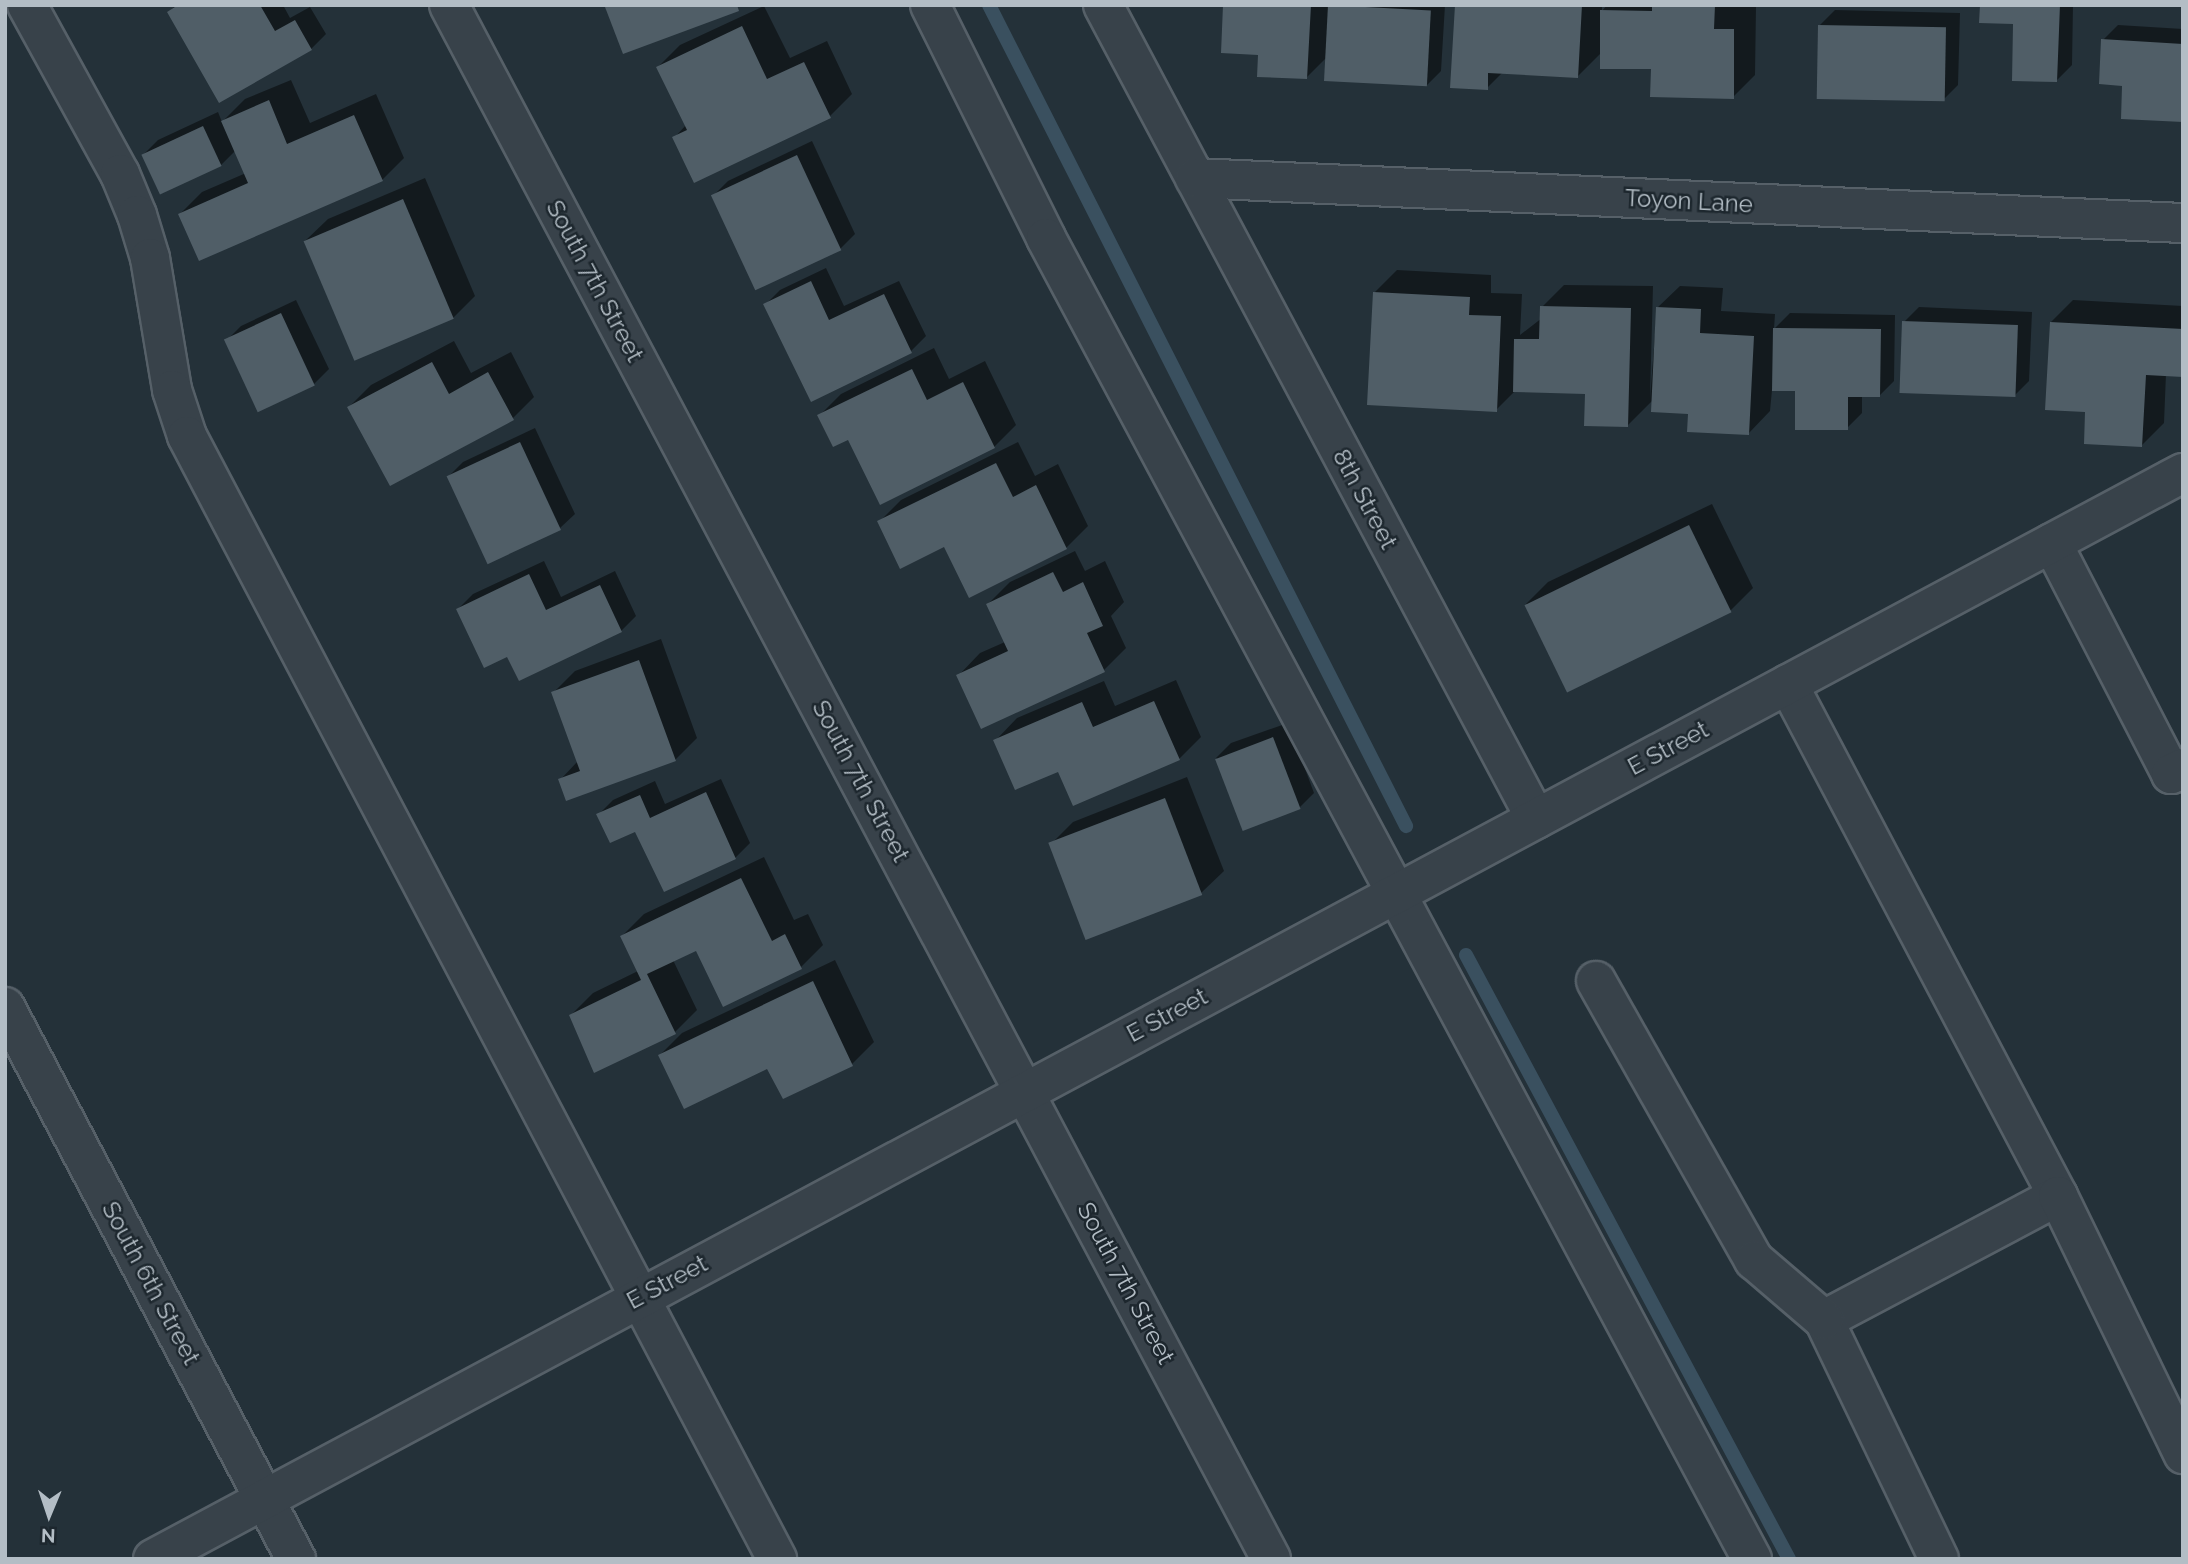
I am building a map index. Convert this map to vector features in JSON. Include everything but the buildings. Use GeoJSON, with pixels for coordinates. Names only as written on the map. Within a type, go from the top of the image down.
{"type":"FeatureCollection","features":[{"type":"Feature","properties":{"kind":"street"},"geometry":{"type":"LineString","coordinates":[[27,5],[120,174],[138,215],[150,258],[172,390],[187,436],[777,1559]]}},
{"type":"Feature","properties":{"kind":"street","name":"South 7th Street"},"geometry":{"type":"LineString","coordinates":[[449,5],[1026,1091],[1271,1559]]}},
{"type":"Feature","properties":{"kind":"street"},"geometry":{"type":"LineString","coordinates":[[930,5],[1046,238],[1752,1559]]}},
{"type":"Feature","properties":{"kind":"street","name":"8th Street"},"geometry":{"type":"LineString","coordinates":[[1103,5],[1536,819]]}},
{"type":"Feature","properties":{"kind":"street","name":"Toyon Lane"},"geometry":{"type":"LineString","coordinates":[[1195,178],[2183,223]]}},
{"type":"Feature","properties":{"kind":"street","name":"E Street"},"geometry":{"type":"LineString","coordinates":[[153,1559],[2183,473]]}},
{"type":"Feature","properties":{"kind":"street"},"geometry":{"type":"LineString","coordinates":[[2052,543],[2171,774],[2183,768]]}},
{"type":"Feature","properties":{"kind":"street"},"geometry":{"type":"LineString","coordinates":[[1788,684],[2058,1196],[2183,1454]]}},
{"type":"Feature","properties":{"kind":"street"},"geometry":{"type":"LineString","coordinates":[[1596,982],[1754,1260],[1824,1320],[1938,1559]]}},
{"type":"Feature","properties":{"kind":"street","name":"South 6th Street"},"geometry":{"type":"LineString","coordinates":[[5,1007],[296,1559]]}},
{"type":"Feature","properties":{"kind":"street"},"geometry":{"type":"LineString","coordinates":[[1824,1320],[2058,1196]]}},
{"type":"Feature","properties":{"kind":"waterway"},"geometry":{"type":"LineString","coordinates":[[989,5],[1406,826]]}},
{"type":"Feature","properties":{"kind":"waterway"},"geometry":{"type":"LineString","coordinates":[[1466,955],[1789,1559]]}}]}
